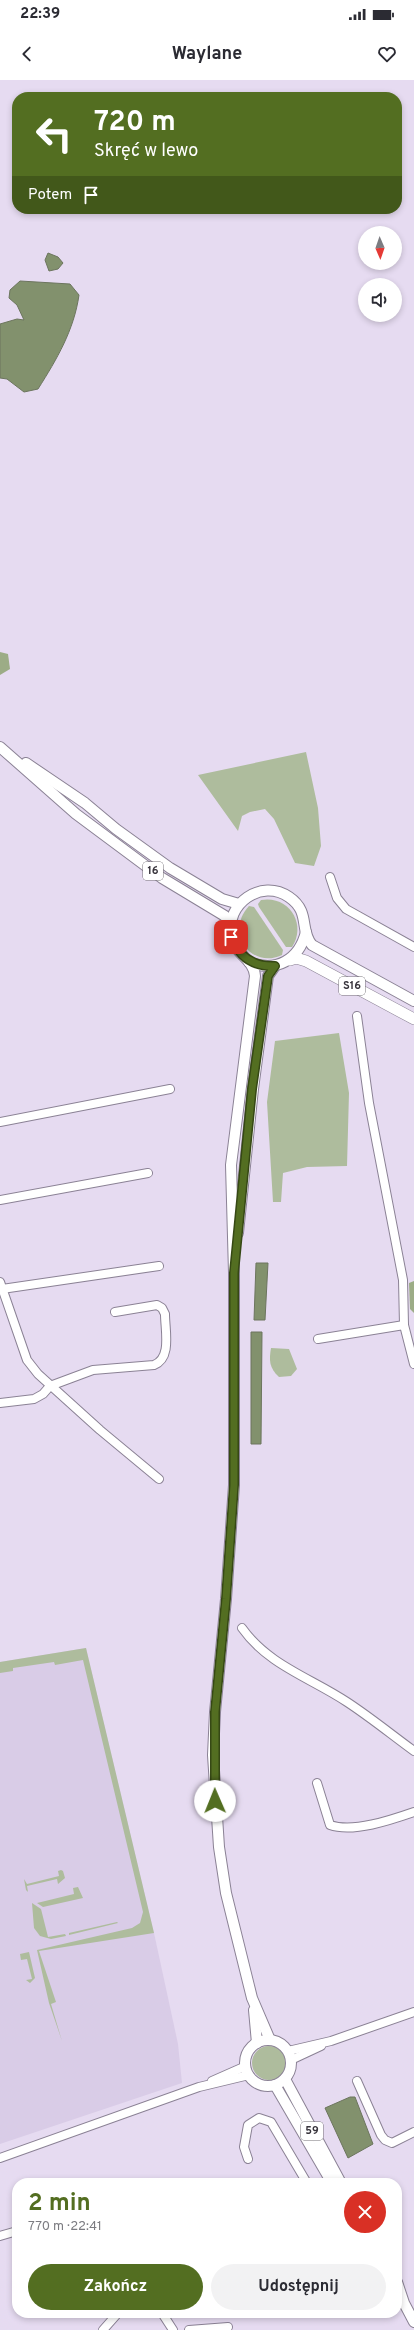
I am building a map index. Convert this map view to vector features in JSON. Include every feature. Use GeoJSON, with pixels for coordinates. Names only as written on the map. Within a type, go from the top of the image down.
{"type":"FeatureCollection","features":[{"type":"Feature","properties":{"kind":"highway","name":"S16"},"geometry":{"type":"LineString","coordinates":[[290,960],[296,958],[306,961],[414,1018]]}},
{"type":"Feature","properties":{"kind":"main road","name":"16"},"geometry":{"type":"LineString","coordinates":[[0,746],[85,803],[116,829],[170,868],[222,899],[239,904]]}},
{"type":"Feature","properties":{"kind":"main road","name":"16"},"geometry":{"type":"LineString","coordinates":[[0,746],[76,814],[162,878],[225,916],[230,926],[235,947],[249,962]]}},
{"type":"Feature","properties":{"kind":"main road"},"geometry":{"type":"LineString","coordinates":[[230,926],[233,914],[239,904],[250,896],[259,892],[280,892],[297,904],[304,917],[306,932],[299,951],[290,960],[275,966],[258,965],[249,962]]}},
{"type":"Feature","properties":{"kind":"main road","name":"S16"},"geometry":{"type":"LineString","coordinates":[[306,932],[310,942],[317,948],[414,1001]]}},
{"type":"Feature","properties":{"kind":"main road"},"geometry":{"type":"LineString","coordinates":[[249,962],[255,971],[255,982],[231,1165],[234,1273],[234,1485],[226,1599],[215,1712],[214,1755],[215,1801],[222,1871],[252,1998],[257,2043]]}},
{"type":"Feature","properties":{"kind":"main road"},"geometry":{"type":"LineString","coordinates":[[234,1273],[257,1051],[268,976],[275,966]]}},
{"type":"Feature","properties":{"kind":"main road"},"geometry":{"type":"LineString","coordinates":[[252,1998],[270,2040]]}},
{"type":"Feature","properties":{"kind":"main road"},"geometry":{"type":"LineString","coordinates":[[270,2040],[280,2043],[290,2056],[290,2070],[285,2079],[275,2085],[263,2085],[247,2071],[248,2053],[257,2043],[270,2040]]}},
{"type":"Feature","properties":{"kind":"main road","name":"59"},"geometry":{"type":"LineString","coordinates":[[285,2079],[338,2178]]}},
{"type":"Feature","properties":{"kind":"main road","name":"59"},"geometry":{"type":"LineString","coordinates":[[275,2085],[329,2178]]}},
{"type":"Feature","properties":{"kind":"main road"},"geometry":{"type":"LineString","coordinates":[[402,2302],[414,2322]]}},
{"type":"Feature","properties":{"kind":"street"},"geometry":{"type":"LineString","coordinates":[[330,877],[337,898],[346,909],[414,947]]}},
{"type":"Feature","properties":{"kind":"street"},"geometry":{"type":"LineString","coordinates":[[357,1016],[369,1103],[403,1280],[404,1325],[414,1364]]}},
{"type":"Feature","properties":{"kind":"street"},"geometry":{"type":"LineString","coordinates":[[0,1122],[170,1089]]}},
{"type":"Feature","properties":{"kind":"street"},"geometry":{"type":"LineString","coordinates":[[0,1200],[148,1173]]}},
{"type":"Feature","properties":{"kind":"street"},"geometry":{"type":"LineString","coordinates":[[159,1266],[1,1286],[27,1360],[50,1386],[159,1479]]}},
{"type":"Feature","properties":{"kind":"street"},"geometry":{"type":"LineString","coordinates":[[0,1403],[34,1399],[43,1394],[50,1386],[93,1370],[154,1365],[162,1362],[165,1355],[165,1314],[162,1308],[157,1305],[115,1312]]}},
{"type":"Feature","properties":{"kind":"street"},"geometry":{"type":"LineString","coordinates":[[318,1339],[404,1325]]}},
{"type":"Feature","properties":{"kind":"street"},"geometry":{"type":"LineString","coordinates":[[242,1628],[256,1646],[273,1660],[347,1702],[414,1751]]}},
{"type":"Feature","properties":{"kind":"street"},"geometry":{"type":"LineString","coordinates":[[317,1783],[330,1825],[339,1828],[384,1822],[414,1812]]}},
{"type":"Feature","properties":{"kind":"street"},"geometry":{"type":"LineString","coordinates":[[290,2056],[414,2012]]}},
{"type":"Feature","properties":{"kind":"street"},"geometry":{"type":"LineString","coordinates":[[0,2158],[36,2144],[247,2071]]}},
{"type":"Feature","properties":{"kind":"street"},"geometry":{"type":"LineString","coordinates":[[357,2081],[381,2135],[385,2140],[392,2143],[414,2132]]}},
{"type":"Feature","properties":{"kind":"street"},"geometry":{"type":"LineString","coordinates":[[248,2158],[244,2147],[248,2125],[259,2118],[266,2120],[271,2122],[304,2178]]}},
{"type":"Feature","properties":{"kind":"street"},"geometry":{"type":"LineString","coordinates":[[0,2236],[12,2232]]}},
{"type":"Feature","properties":{"kind":"street"},"geometry":{"type":"LineString","coordinates":[[103,2330],[114,2318]]}},
{"type":"Feature","properties":{"kind":"street"},"geometry":{"type":"LineString","coordinates":[[166,2318],[174,2330]]}},
{"type":"Feature","properties":{"kind":"street"},"geometry":{"type":"LineString","coordinates":[[189,2330],[228,2327]]}},
{"type":"Feature","properties":{"kind":"shaded area"},"geometry":{"type":"Polygon","coordinates":[[[48,253],[58,257],[63,263],[58,269],[49,271],[45,260],[48,253]]]}},
{"type":"Feature","properties":{"kind":"shaded area"},"geometry":{"type":"Polygon","coordinates":[[[20,281],[70,284],[79,295],[77,308],[69,332],[52,367],[38,389],[24,392],[7,379],[0,378],[0,324],[17,319],[24,320],[17,305],[9,298],[10,290],[20,281]]]}},
{"type":"Feature","properties":{"kind":"shaded area"},"geometry":{"type":"Polygon","coordinates":[[[0,652],[8,654],[10,669],[0,675],[0,652]]]}},
{"type":"Feature","properties":{"kind":"shaded area"},"geometry":{"type":"Polygon","coordinates":[[[306,752],[318,808],[321,846],[314,866],[295,863],[274,819],[265,809],[250,812],[242,816],[238,831],[198,775],[306,752]]]}},
{"type":"Feature","properties":{"kind":"shaded area"},"geometry":{"type":"Polygon","coordinates":[[[261,900],[280,902],[293,913],[297,929],[296,938],[292,947],[286,947],[259,907],[258,904],[261,900]]]}},
{"type":"Feature","properties":{"kind":"shaded area"},"geometry":{"type":"Polygon","coordinates":[[[249,906],[254,907],[283,950],[282,955],[270,958],[260,957],[251,953],[244,946],[240,936],[240,926],[242,916],[249,906]]]}},
{"type":"Feature","properties":{"kind":"shaded area"},"geometry":{"type":"Polygon","coordinates":[[[339,1033],[349,1093],[347,1166],[307,1167],[283,1173],[281,1202],[273,1202],[267,1102],[275,1041],[339,1033]]]}},
{"type":"Feature","properties":{"kind":"shaded area"},"geometry":{"type":"Polygon","coordinates":[[[256,1263],[268,1263],[265,1320],[254,1320],[256,1263]]]}},
{"type":"Feature","properties":{"kind":"shaded area"},"geometry":{"type":"Polygon","coordinates":[[[414,1281],[414,1313],[410,1309],[409,1283],[414,1281]]]}},
{"type":"Feature","properties":{"kind":"shaded area"},"geometry":{"type":"Polygon","coordinates":[[[251,1332],[262,1332],[261,1444],[251,1444],[251,1332]]]}},
{"type":"Feature","properties":{"kind":"shaded area"},"geometry":{"type":"Polygon","coordinates":[[[271,1348],[289,1349],[297,1369],[291,1376],[279,1377],[273,1370],[270,1360],[271,1348]]]}},
{"type":"Feature","properties":{"kind":"shaded area"},"geometry":{"type":"Polygon","coordinates":[[[86,1648],[154,1933],[178,2044],[182,2083],[0,2144],[0,1662],[86,1648]]]}},
{"type":"Feature","properties":{"kind":"shaded area"},"geometry":{"type":"Polygon","coordinates":[[[86,1648],[154,1933],[39,1951],[56,2002],[51,2004],[62,2041],[49,2003],[37,1950],[132,1928],[140,1923],[143,1912],[83,1660],[55,1665],[54,1662],[13,1668],[13,1671],[0,1673],[0,1662],[86,1648]]]}},
{"type":"Feature","properties":{"kind":"shaded area"},"geometry":{"type":"Polygon","coordinates":[[[58,1871],[63,1871],[65,1878],[58,1884],[57,1879],[27,1886],[28,1892],[26,1890],[24,1879],[27,1884],[59,1876],[58,1871]]]}},
{"type":"Feature","properties":{"kind":"shaded area"},"geometry":{"type":"Polygon","coordinates":[[[78,1887],[83,1898],[43,1907],[37,1903],[74,1894],[73,1888],[78,1887]]]}},
{"type":"Feature","properties":{"kind":"shaded area"},"geometry":{"type":"Polygon","coordinates":[[[32,1903],[41,1909],[48,1937],[65,1934],[66,1936],[51,1939],[40,1936],[34,1928],[32,1903]]]}},
{"type":"Feature","properties":{"kind":"shaded area"},"geometry":{"type":"Polygon","coordinates":[[[118,1923],[69,1935],[69,1933],[118,1923]]]}},
{"type":"Feature","properties":{"kind":"shaded area"},"geometry":{"type":"Polygon","coordinates":[[[29,1952],[35,1978],[30,1983],[26,1980],[32,1979],[27,1959],[21,1960],[20,1954],[29,1952]]]}},
{"type":"Feature","properties":{"kind":"shaded area"},"geometry":{"type":"Polygon","coordinates":[[[269,2046],[281,2051],[286,2063],[281,2075],[269,2080],[257,2075],[252,2063],[257,2051],[269,2046]]]}},
{"type":"Feature","properties":{"kind":"shaded area"},"geometry":{"type":"Polygon","coordinates":[[[350,2097],[355,2097],[373,2144],[348,2158],[325,2108],[350,2097]]]}},
{"type":"Feature","properties":{"kind":"route"},"geometry":{"type":"LineString","coordinates":[[215,1801],[215,1712],[226,1599],[234,1485],[234,1273],[256,1058],[268,976],[275,966],[266,967],[249,962],[235,947],[231,937]]}}]}
